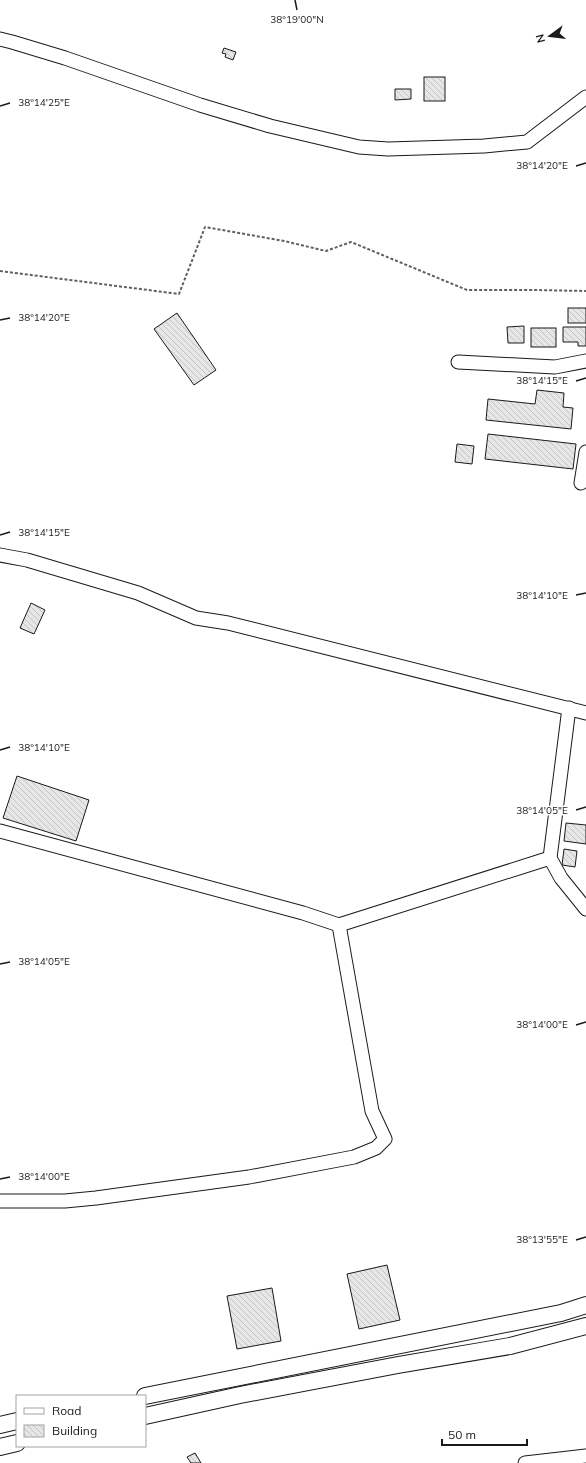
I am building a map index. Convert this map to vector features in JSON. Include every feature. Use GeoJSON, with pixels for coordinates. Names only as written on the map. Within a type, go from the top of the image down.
{"type":"FeatureCollection","features":[{"type":"Feature","properties":{"kind":"main road"},"geometry":{"type":"LineString","coordinates":[[146,1396],[562,1313],[586,1305]]}},
{"type":"Feature","properties":{"kind":"main road"},"geometry":{"type":"LineString","coordinates":[[146,1416],[398,1365],[510,1346],[586,1326]]}},
{"type":"Feature","properties":{"kind":"main road"},"geometry":{"type":"LineString","coordinates":[[0,1425],[16,1421]]}},
{"type":"Feature","properties":{"kind":"main road"},"geometry":{"type":"LineString","coordinates":[[0,1447],[16,1443]]}},
{"type":"Feature","properties":{"kind":"street"},"geometry":{"type":"LineString","coordinates":[[0,39],[65,58],[200,105],[270,126],[359,147],[388,149],[484,146],[527,142],[586,97]]}},
{"type":"Feature","properties":{"kind":"street"},"geometry":{"type":"LineString","coordinates":[[458,362],[555,367],[586,361]]}},
{"type":"Feature","properties":{"kind":"street"},"geometry":{"type":"LineString","coordinates":[[581,483],[586,452]]}},
{"type":"Feature","properties":{"kind":"street"},"geometry":{"type":"LineString","coordinates":[[0,555],[27,560],[138,593],[196,618],[228,623],[586,712]]}},
{"type":"Feature","properties":{"kind":"street"},"geometry":{"type":"LineString","coordinates":[[569,708],[550,858],[561,878],[586,909]]}},
{"type":"Feature","properties":{"kind":"street"},"geometry":{"type":"LineString","coordinates":[[0,831],[303,913],[339,925],[550,858]]}},
{"type":"Feature","properties":{"kind":"street"},"geometry":{"type":"LineString","coordinates":[[0,1201],[65,1201],[241,1178],[354,1156],[376,1148],[385,1139],[372,1111],[339,925]]}},
{"type":"Feature","properties":{"kind":"street"},"geometry":{"type":"LineString","coordinates":[[525,1463],[586,1456]]}},
{"type":"Feature","properties":{"kind":"path"},"geometry":{"type":"LineString","coordinates":[[0,272],[179,294],[205,228],[284,241],[326,251],[351,242],[467,290],[586,291]]}},
{"type":"Feature","properties":{"kind":"building"},"geometry":{"type":"Polygon","coordinates":[[[224,48],[236,52],[233,60],[225,57],[226,54],[222,53],[224,48]]]}},
{"type":"Feature","properties":{"kind":"building"},"geometry":{"type":"Polygon","coordinates":[[[424,77],[445,77],[445,101],[424,101],[424,77]]]}},
{"type":"Feature","properties":{"kind":"building"},"geometry":{"type":"Polygon","coordinates":[[[395,89],[411,89],[411,99],[395,100],[395,89]]]}},
{"type":"Feature","properties":{"kind":"building"},"geometry":{"type":"Polygon","coordinates":[[[568,308],[586,308],[586,323],[568,323],[568,308]]]}},
{"type":"Feature","properties":{"kind":"building"},"geometry":{"type":"Polygon","coordinates":[[[177,313],[216,370],[194,385],[154,329],[177,313]]]}},
{"type":"Feature","properties":{"kind":"building"},"geometry":{"type":"Polygon","coordinates":[[[524,326],[524,343],[508,343],[507,327],[524,326]]]}},
{"type":"Feature","properties":{"kind":"building"},"geometry":{"type":"Polygon","coordinates":[[[563,327],[586,327],[586,346],[578,346],[578,342],[563,342],[563,327]]]}},
{"type":"Feature","properties":{"kind":"building"},"geometry":{"type":"Polygon","coordinates":[[[531,328],[556,328],[556,347],[531,347],[531,328]]]}},
{"type":"Feature","properties":{"kind":"building"},"geometry":{"type":"Polygon","coordinates":[[[537,390],[564,393],[563,407],[573,408],[571,429],[486,420],[488,399],[535,404],[537,390]]]}},
{"type":"Feature","properties":{"kind":"building"},"geometry":{"type":"Polygon","coordinates":[[[488,434],[576,444],[573,469],[485,459],[488,434]]]}},
{"type":"Feature","properties":{"kind":"building"},"geometry":{"type":"Polygon","coordinates":[[[457,444],[474,446],[472,464],[455,462],[457,444]]]}},
{"type":"Feature","properties":{"kind":"building"},"geometry":{"type":"Polygon","coordinates":[[[31,603],[45,610],[34,634],[20,628],[31,603]]]}},
{"type":"Feature","properties":{"kind":"building"},"geometry":{"type":"Polygon","coordinates":[[[17,776],[89,800],[76,841],[3,818],[17,776]]]}},
{"type":"Feature","properties":{"kind":"building"},"geometry":{"type":"Polygon","coordinates":[[[566,823],[586,825],[586,844],[564,841],[566,823]]]}},
{"type":"Feature","properties":{"kind":"building"},"geometry":{"type":"Polygon","coordinates":[[[564,849],[577,851],[575,867],[562,865],[564,849]]]}},
{"type":"Feature","properties":{"kind":"building"},"geometry":{"type":"Polygon","coordinates":[[[387,1265],[400,1320],[359,1329],[347,1274],[387,1265]]]}},
{"type":"Feature","properties":{"kind":"building"},"geometry":{"type":"Polygon","coordinates":[[[272,1288],[281,1341],[237,1349],[227,1296],[272,1288]]]}},
{"type":"Feature","properties":{"kind":"building"},"geometry":{"type":"Polygon","coordinates":[[[195,1453],[201,1463],[191,1463],[187,1457],[195,1453]]]}}]}
